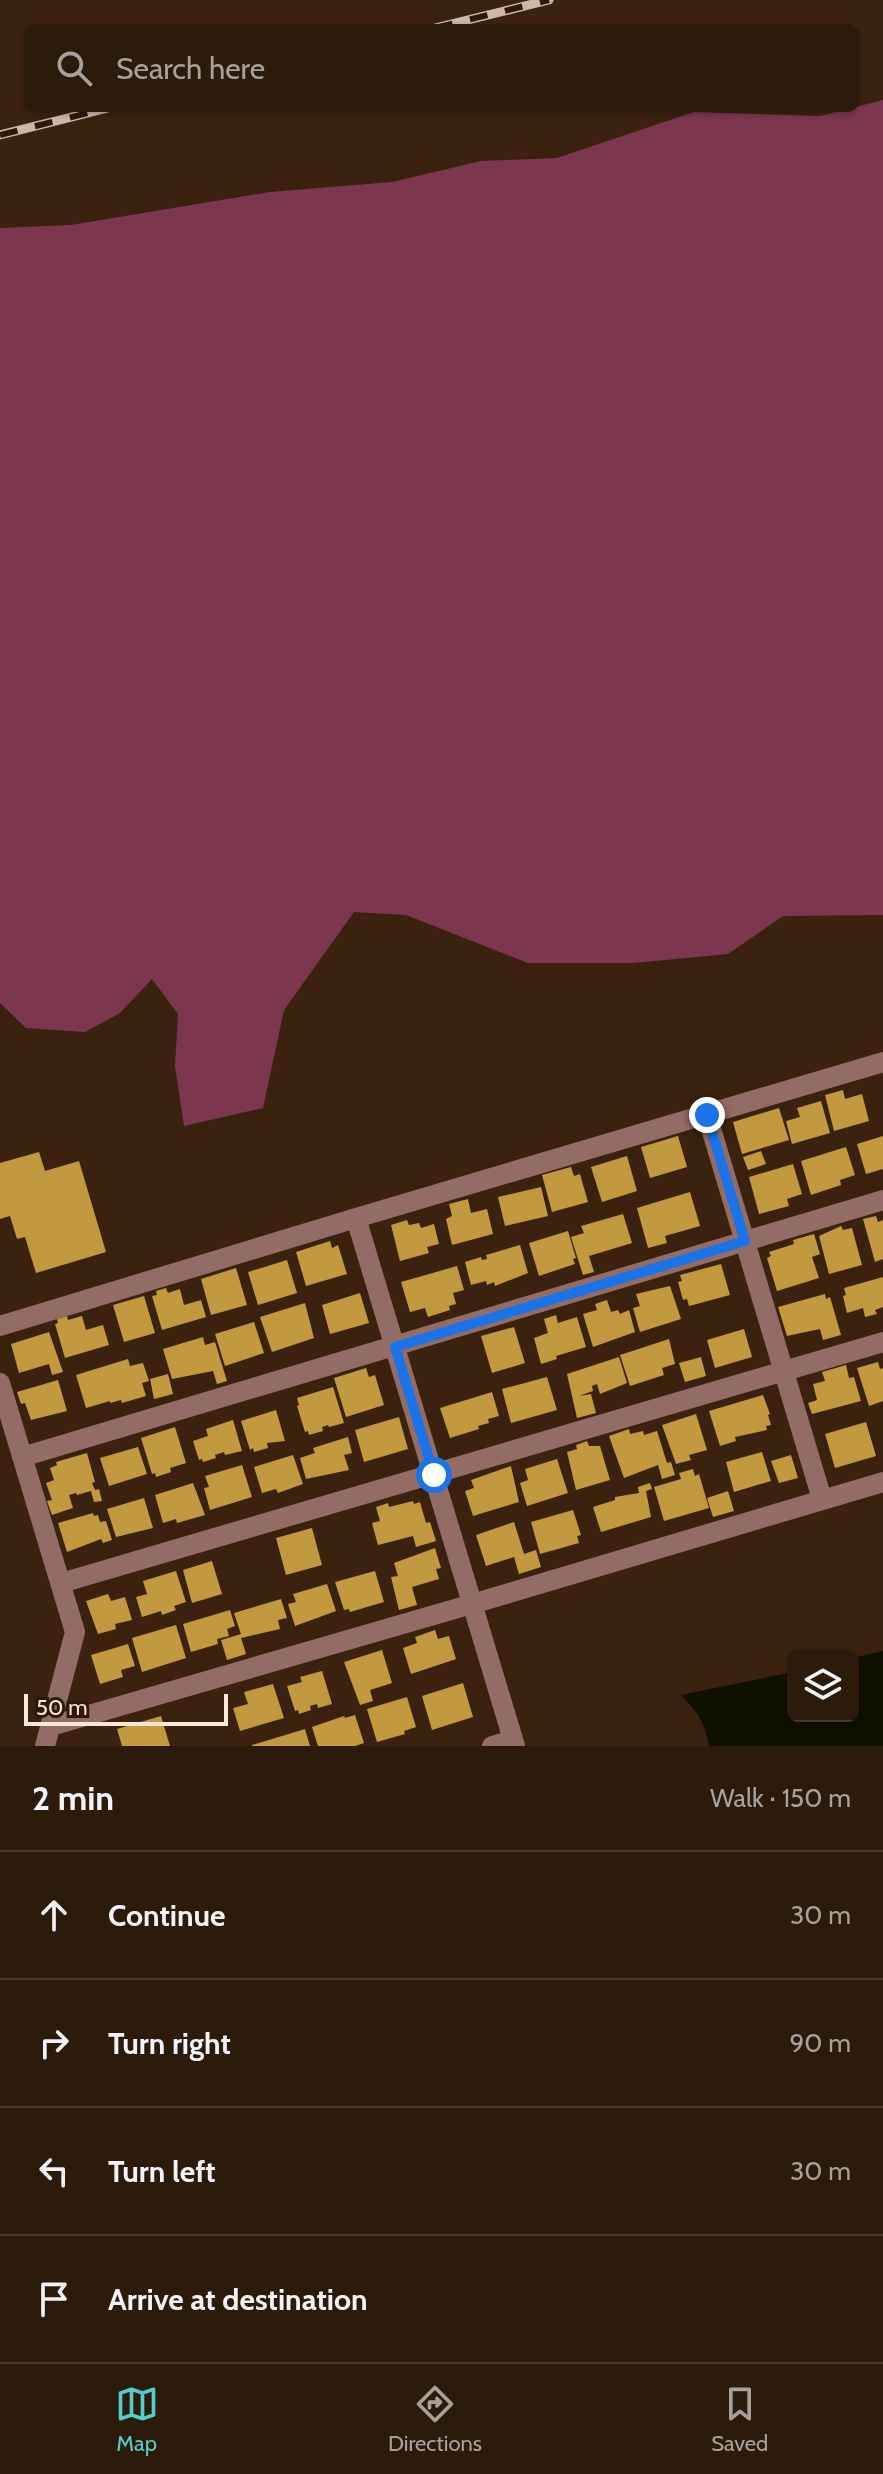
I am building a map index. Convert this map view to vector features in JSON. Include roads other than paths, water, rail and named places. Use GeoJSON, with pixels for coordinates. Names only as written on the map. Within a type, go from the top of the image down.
{"type":"FeatureCollection","features":[{"type":"Feature","properties":{"kind":"street"},"geometry":{"type":"LineString","coordinates":[[0,1326],[883,1062]]}},
{"type":"Feature","properties":{"kind":"street"},"geometry":{"type":"LineString","coordinates":[[707,1115],[822,1499]]}},
{"type":"Feature","properties":{"kind":"street"},"geometry":{"type":"LineString","coordinates":[[22,1457],[883,1200]]}},
{"type":"Feature","properties":{"kind":"street"},"geometry":{"type":"LineString","coordinates":[[356,1218],[514,1743],[492,1746]]}},
{"type":"Feature","properties":{"kind":"street"},"geometry":{"type":"LineString","coordinates":[[61,1583],[883,1342]]}},
{"type":"Feature","properties":{"kind":"street"},"geometry":{"type":"LineString","coordinates":[[0,1383],[75,1632],[48,1736]]}},
{"type":"Feature","properties":{"kind":"street"},"geometry":{"type":"LineString","coordinates":[[48,1736],[472,1604],[883,1482]]}},
{"type":"Feature","properties":{"kind":"railway"},"geometry":{"type":"LineString","coordinates":[[451,24],[549,0]]}},
{"type":"Feature","properties":{"kind":"railway"},"geometry":{"type":"LineString","coordinates":[[0,135],[92,112]]}}]}
